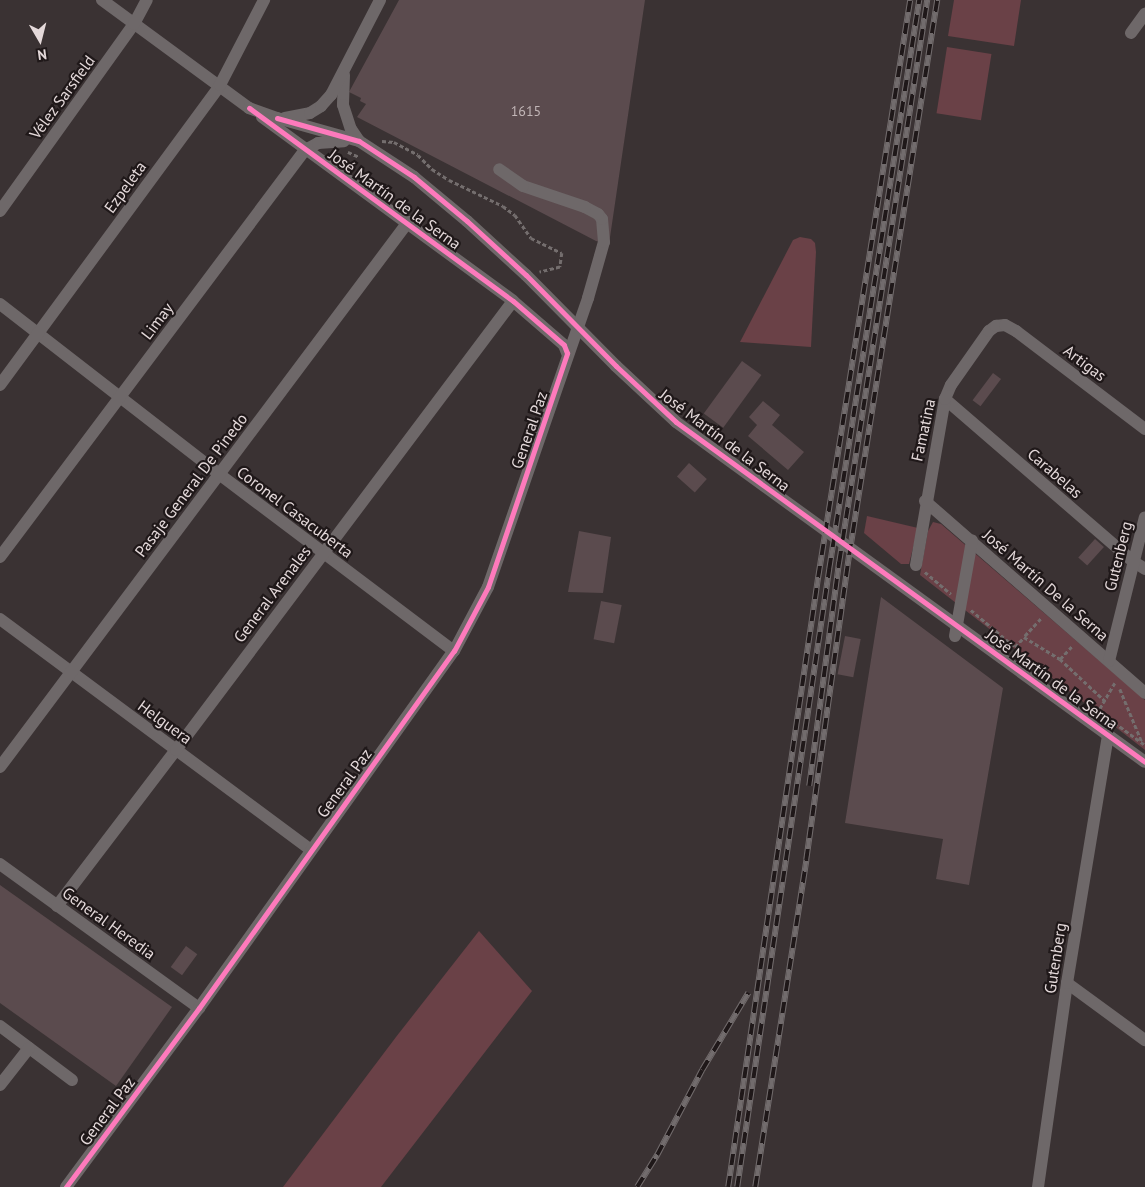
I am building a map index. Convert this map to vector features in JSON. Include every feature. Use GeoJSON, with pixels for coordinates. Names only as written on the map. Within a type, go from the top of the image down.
{"type":"FeatureCollection","features":[{"type":"Feature","properties":{"kind":"street","name":"José Martín de la Serna"},"geometry":{"type":"LineString","coordinates":[[102,0],[220,85],[305,150],[408,222],[513,301],[564,345],[567,353]]}},
{"type":"Feature","properties":{"kind":"street","name":"Vélez Sarsfield"},"geometry":{"type":"LineString","coordinates":[[0,211],[134,24],[147,0]]}},
{"type":"Feature","properties":{"kind":"street","name":"Ezpeleta"},"geometry":{"type":"LineString","coordinates":[[0,385],[220,85],[264,0]]}},
{"type":"Feature","properties":{"kind":"street"},"geometry":{"type":"LineString","coordinates":[[277,118],[310,113],[321,106],[331,95],[380,0]]}},
{"type":"Feature","properties":{"kind":"street"},"geometry":{"type":"LineString","coordinates":[[1131,33],[1145,14]]}},
{"type":"Feature","properties":{"kind":"street"},"geometry":{"type":"LineString","coordinates":[[344,71],[343,106],[351,129],[359,141]]}},
{"type":"Feature","properties":{"kind":"street","name":"José Martín de la Serna"},"geometry":{"type":"LineString","coordinates":[[249,108],[277,118],[359,141],[414,177],[467,221],[526,275],[616,366],[676,422],[1145,762]]}},
{"type":"Feature","properties":{"kind":"street"},"geometry":{"type":"LineString","coordinates":[[305,150],[318,143],[359,141]]}},
{"type":"Feature","properties":{"kind":"street","name":"Limay"},"geometry":{"type":"LineString","coordinates":[[0,557],[305,150]]}},
{"type":"Feature","properties":{"kind":"street","name":"General Paz"},"geometry":{"type":"LineString","coordinates":[[66,1187],[199,1008],[454,651],[488,587],[567,353],[602,257],[604,242],[602,219],[598,214],[584,207],[523,186],[499,169]]}},
{"type":"Feature","properties":{"kind":"street","name":"Pasaje General De Pinedo"},"geometry":{"type":"LineString","coordinates":[[0,767],[72,674],[408,222]]}},
{"type":"Feature","properties":{"kind":"street","name":"General Arenales"},"geometry":{"type":"LineString","coordinates":[[57,906],[513,301]]}},
{"type":"Feature","properties":{"kind":"street","name":"Coronel Casacuberta"},"geometry":{"type":"LineString","coordinates":[[0,304],[219,474],[454,651]]}},
{"type":"Feature","properties":{"kind":"street","name":"Famatina"},"geometry":{"type":"LineString","coordinates":[[916,565],[925,500],[945,399],[951,385],[989,331],[996,326],[1005,325]]}},
{"type":"Feature","properties":{"kind":"street","name":"Artigas"},"geometry":{"type":"LineString","coordinates":[[1005,325],[1016,331],[1145,429]]}},
{"type":"Feature","properties":{"kind":"street","name":"Carabelas"},"geometry":{"type":"LineString","coordinates":[[945,399],[1139,566]]}},
{"type":"Feature","properties":{"kind":"street","name":"José Martín De la Serna"},"geometry":{"type":"LineString","coordinates":[[925,500],[1145,693]]}},
{"type":"Feature","properties":{"kind":"street","name":"Gutenberg"},"geometry":{"type":"LineString","coordinates":[[1108,661],[1139,566],[1145,517]]}},
{"type":"Feature","properties":{"kind":"street"},"geometry":{"type":"LineString","coordinates":[[955,636],[972,541]]}},
{"type":"Feature","properties":{"kind":"street","name":"Helguera"},"geometry":{"type":"LineString","coordinates":[[0,619],[311,850]]}},
{"type":"Feature","properties":{"kind":"street","name":"Gutenberg"},"geometry":{"type":"LineString","coordinates":[[1038,1187],[1068,983],[1108,735]]}},
{"type":"Feature","properties":{"kind":"street","name":"General Heredia"},"geometry":{"type":"LineString","coordinates":[[0,864],[199,1008]]}},
{"type":"Feature","properties":{"kind":"street"},"geometry":{"type":"LineString","coordinates":[[1068,983],[1145,1040]]}},
{"type":"Feature","properties":{"kind":"street"},"geometry":{"type":"LineString","coordinates":[[0,1026],[72,1080]]}},
{"type":"Feature","properties":{"kind":"street"},"geometry":{"type":"LineString","coordinates":[[0,1085],[29,1048]]}},
{"type":"Feature","properties":{"kind":"path"},"geometry":{"type":"LineString","coordinates":[[377,140],[394,142],[418,155],[432,169],[449,180],[503,206],[515,215],[531,238],[562,253],[560,267]]}},
{"type":"Feature","properties":{"kind":"path"},"geometry":{"type":"LineString","coordinates":[[1050,609],[1024,637],[1060,659],[1105,701]]}},
{"type":"Feature","properties":{"kind":"path"},"geometry":{"type":"LineString","coordinates":[[1060,659],[1081,637]]}},
{"type":"Feature","properties":{"kind":"path"},"geometry":{"type":"LineString","coordinates":[[1117,681],[1144,744],[1099,711],[1117,681]]}},
{"type":"Feature","properties":{"kind":"shaded area"},"geometry":{"type":"Polygon","coordinates":[[[954,0],[1021,0],[1014,46],[948,36],[954,0]]]}},
{"type":"Feature","properties":{"kind":"shaded area"},"geometry":{"type":"Polygon","coordinates":[[[947,47],[991,54],[981,120],[937,113],[947,47]]]}},
{"type":"Feature","properties":{"kind":"shaded area"},"geometry":{"type":"Polygon","coordinates":[[[800,237],[811,239],[815,243],[816,252],[811,347],[740,342],[793,240],[800,237]]]}},
{"type":"Feature","properties":{"kind":"shaded area"},"geometry":{"type":"Polygon","coordinates":[[[867,516],[918,528],[909,564],[901,564],[864,533],[867,516]]]}},
{"type":"Feature","properties":{"kind":"shaded area"},"geometry":{"type":"Polygon","coordinates":[[[933,522],[941,524],[1145,700],[1145,750],[920,575],[928,531],[933,522]]]}},
{"type":"Feature","properties":{"kind":"shaded area"},"geometry":{"type":"Polygon","coordinates":[[[479,931],[532,991],[381,1187],[283,1187],[396,1037],[479,931]]]}},
{"type":"Feature","properties":{"kind":"building"},"geometry":{"type":"Polygon","coordinates":[[[399,0],[645,0],[609,244],[596,241],[357,117],[366,104],[360,101],[361,98],[349,92],[399,0]]]}},
{"type":"Feature","properties":{"kind":"building"},"geometry":{"type":"Polygon","coordinates":[[[742,361],[761,375],[723,428],[704,414],[742,361]]]}},
{"type":"Feature","properties":{"kind":"building"},"geometry":{"type":"Polygon","coordinates":[[[993,373],[1001,379],[981,406],[973,400],[993,373]]]}},
{"type":"Feature","properties":{"kind":"building"},"geometry":{"type":"Polygon","coordinates":[[[763,401],[780,415],[772,425],[804,452],[788,470],[748,436],[757,425],[749,417],[763,401]]]}},
{"type":"Feature","properties":{"kind":"building"},"geometry":{"type":"Polygon","coordinates":[[[689,463],[707,479],[695,492],[677,476],[689,463]]]}},
{"type":"Feature","properties":{"kind":"building"},"geometry":{"type":"Polygon","coordinates":[[[579,531],[611,537],[603,593],[568,592],[579,531]]]}},
{"type":"Feature","properties":{"kind":"building"},"geometry":{"type":"Polygon","coordinates":[[[1095,539],[1104,547],[1087,566],[1078,558],[1095,539]]]}},
{"type":"Feature","properties":{"kind":"building"},"geometry":{"type":"Polygon","coordinates":[[[881,597],[1003,688],[969,885],[936,879],[943,839],[845,823],[881,597]]]}},
{"type":"Feature","properties":{"kind":"building"},"geometry":{"type":"Polygon","coordinates":[[[601,601],[622,605],[614,643],[594,639],[601,601]]]}},
{"type":"Feature","properties":{"kind":"building"},"geometry":{"type":"Polygon","coordinates":[[[845,636],[861,639],[853,677],[838,674],[845,636]]]}},
{"type":"Feature","properties":{"kind":"building"},"geometry":{"type":"Polygon","coordinates":[[[0,885],[172,1007],[116,1086],[0,1003],[0,885]]]}},
{"type":"Feature","properties":{"kind":"building"},"geometry":{"type":"Polygon","coordinates":[[[186,946],[197,954],[182,975],[171,967],[186,946]]]}},
{"type":"Feature","properties":{"kind":"railway"},"geometry":{"type":"LineString","coordinates":[[728,1187],[818,577],[910,0]]}},
{"type":"Feature","properties":{"kind":"railway"},"geometry":{"type":"LineString","coordinates":[[737,1187],[829,569],[919,0]]}},
{"type":"Feature","properties":{"kind":"railway"},"geometry":{"type":"LineString","coordinates":[[809,786],[839,562],[927,0]]}},
{"type":"Feature","properties":{"kind":"railway"},"geometry":{"type":"LineString","coordinates":[[755,1187],[806,860],[849,555],[937,0]]}},
{"type":"Feature","properties":{"kind":"railway"},"geometry":{"type":"LineString","coordinates":[[637,1187],[657,1155],[702,1070],[748,993]]}},
{"type":"Feature","properties":{"kind":"cycle path"},"geometry":{"type":"LineString","coordinates":[[66,1187],[199,1008],[454,651],[488,587],[567,353],[564,345],[513,301],[249,108]]}},
{"type":"Feature","properties":{"kind":"cycle path"},"geometry":{"type":"LineString","coordinates":[[277,118],[359,141],[414,177],[467,221],[526,275],[616,366],[676,422],[1145,762]]}}]}
